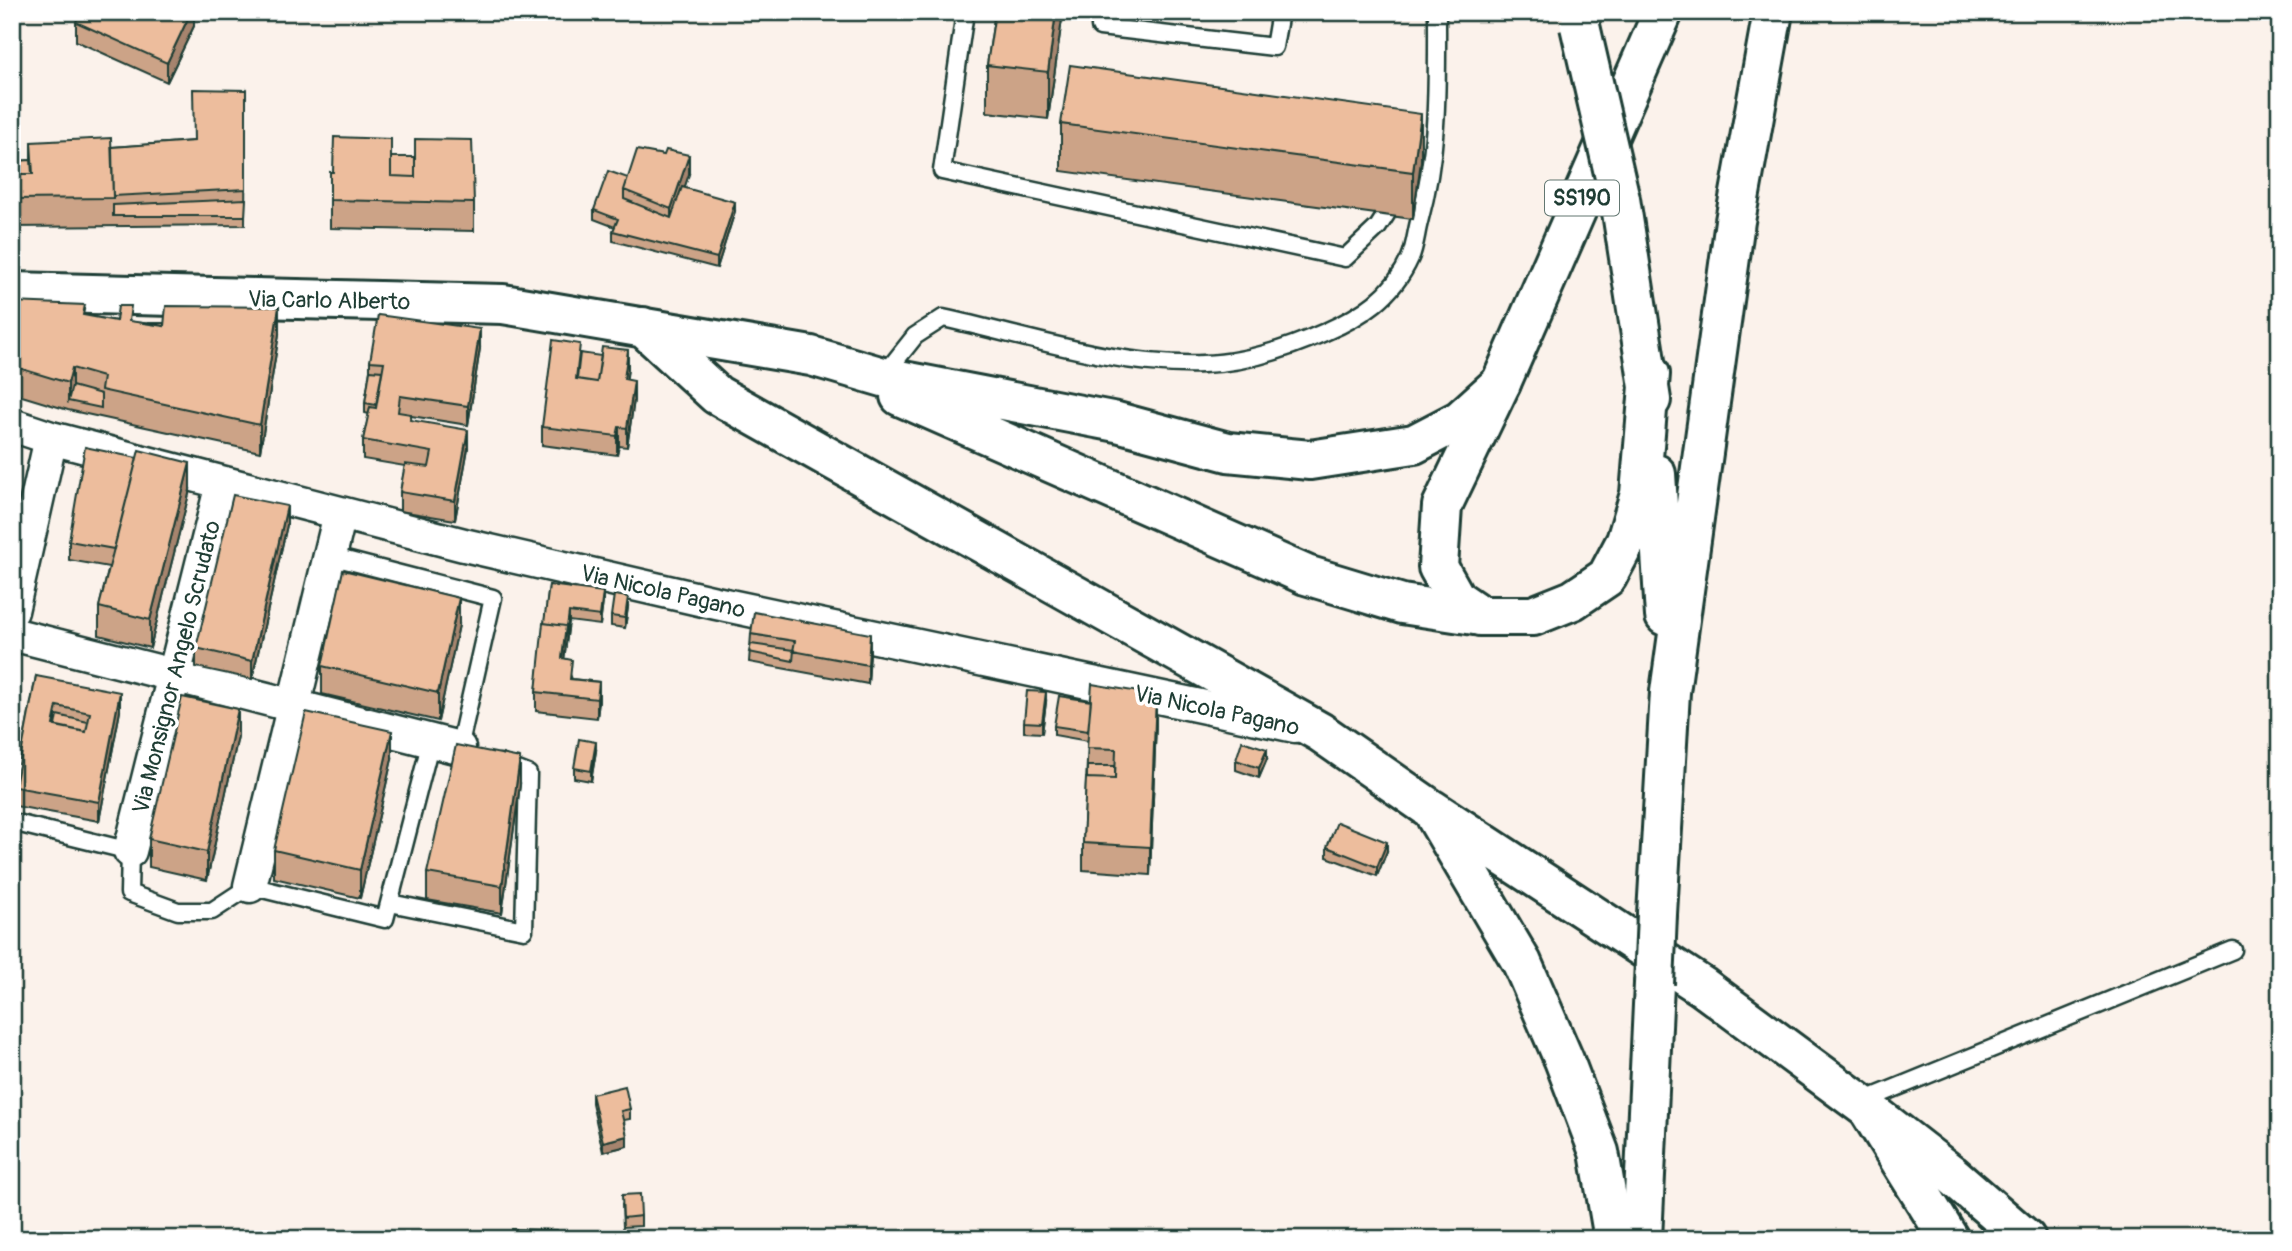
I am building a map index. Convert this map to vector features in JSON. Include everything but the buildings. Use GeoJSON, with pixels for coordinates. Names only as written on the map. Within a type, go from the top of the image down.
{"type":"FeatureCollection","features":[{"type":"Feature","properties":{"kind":"main road","name":"SS190"},"geometry":{"type":"LineString","coordinates":[[883,377],[1117,422],[1228,452],[1310,460],[1360,455],[1414,444],[1460,419],[1501,383],[1662,12]]}},
{"type":"Feature","properties":{"kind":"main road"},"geometry":{"type":"LineString","coordinates":[[1642,1239],[1670,692],[1735,221],[1773,12]]}},
{"type":"Feature","properties":{"kind":"main road"},"geometry":{"type":"LineString","coordinates":[[1579,19],[1620,198],[1650,374],[1670,692]]}},
{"type":"Feature","properties":{"kind":"main road","name":"Via Carlo Alberto"},"geometry":{"type":"LineString","coordinates":[[12,292],[503,304],[811,356]]}},
{"type":"Feature","properties":{"kind":"main road"},"geometry":{"type":"LineString","coordinates":[[643,327],[717,395],[1320,732],[1431,809],[1703,987],[1951,1174],[2026,1239]]}},
{"type":"Feature","properties":{"kind":"main road"},"geometry":{"type":"LineString","coordinates":[[811,356],[1306,575],[1402,604],[1481,617],[1533,616],[1573,600],[1607,577],[1626,541],[1640,494],[1650,374]]}},
{"type":"Feature","properties":{"kind":"main road"},"geometry":{"type":"LineString","coordinates":[[811,356],[883,377]]}},
{"type":"Feature","properties":{"kind":"main road"},"geometry":{"type":"LineString","coordinates":[[1481,617],[1455,599],[1438,567],[1438,534],[1442,506],[1501,383]]}},
{"type":"Feature","properties":{"kind":"main road"},"geometry":{"type":"LineString","coordinates":[[1431,809],[1522,963],[1564,1060],[1599,1152],[1614,1239]]}},
{"type":"Feature","properties":{"kind":"main road"},"geometry":{"type":"LineString","coordinates":[[1863,1106],[1948,1239]]}},
{"type":"Feature","properties":{"kind":"street","name":"Via Nicola Pagano"},"geometry":{"type":"LineString","coordinates":[[12,425],[222,484],[716,603],[1320,732]]}},
{"type":"Feature","properties":{"kind":"street"},"geometry":{"type":"LineString","coordinates":[[14,599],[51,438]]}},
{"type":"Feature","properties":{"kind":"street","name":"Via Monsignor Angelo Scrudato"},"geometry":{"type":"LineString","coordinates":[[130,851],[222,484]]}},
{"type":"Feature","properties":{"kind":"street"},"geometry":{"type":"LineString","coordinates":[[250,886],[341,514]]}},
{"type":"Feature","properties":{"kind":"street"},"geometry":{"type":"LineString","coordinates":[[12,634],[445,745]]}},
{"type":"Feature","properties":{"kind":"lane"},"geometry":{"type":"LineString","coordinates":[[965,12],[942,171],[1345,258],[1378,227],[1405,187]]}},
{"type":"Feature","properties":{"kind":"lane"},"geometry":{"type":"LineString","coordinates":[[1102,12],[1100,27],[1275,47],[1280,12]]}},
{"type":"Feature","properties":{"kind":"lane"},"geometry":{"type":"LineString","coordinates":[[883,377],[915,336],[943,318],[1132,360],[1203,364],[1257,356],[1305,341],[1352,321],[1384,298],[1410,258],[1432,174],[1437,112],[1437,12]]}},
{"type":"Feature","properties":{"kind":"lane"},"geometry":{"type":"LineString","coordinates":[[1416,157],[1437,112]]}},
{"type":"Feature","properties":{"kind":"lane"},"geometry":{"type":"LineString","coordinates":[[12,822],[130,851],[129,893],[178,911],[212,911],[250,886],[386,919],[493,598],[330,556]]}},
{"type":"Feature","properties":{"kind":"lane"},"geometry":{"type":"LineString","coordinates":[[390,903],[524,930],[528,774],[445,745]]}},
{"type":"Feature","properties":{"kind":"lane"},"geometry":{"type":"LineString","coordinates":[[1863,1106],[2233,950]]}}]}
